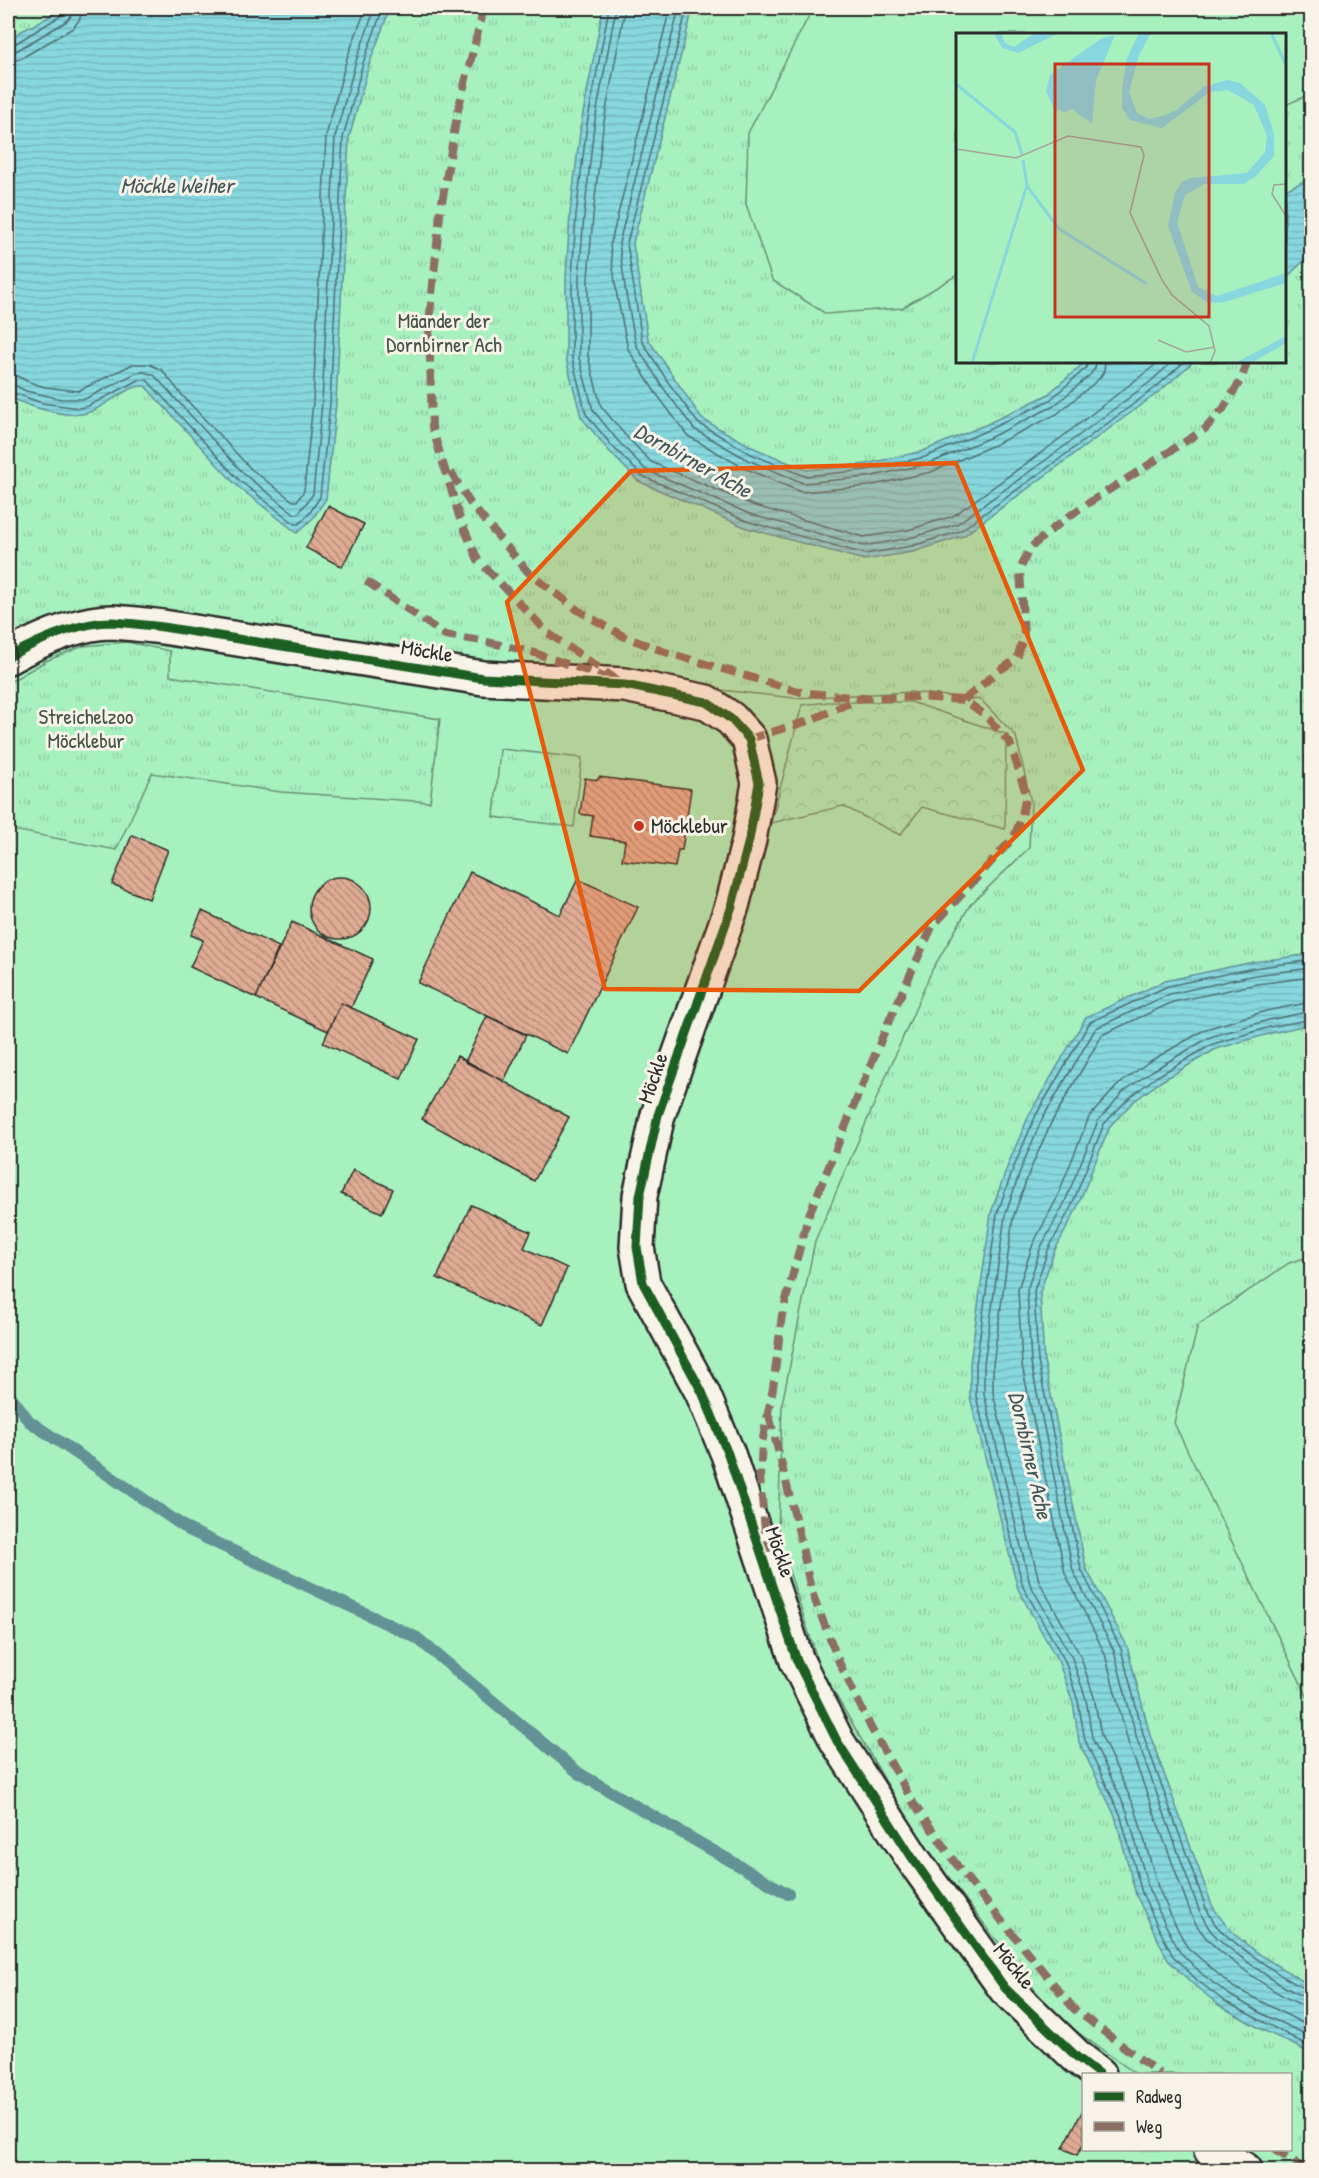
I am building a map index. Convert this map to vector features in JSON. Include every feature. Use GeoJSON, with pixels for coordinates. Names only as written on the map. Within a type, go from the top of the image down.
{"type":"FeatureCollection","features":[{"type":"Feature","properties":{"kind":"street","name":"Möckle"},"geometry":{"type":"LineString","coordinates":[[8,657],[33,643],[69,630],[110,622],[163,627],[483,678],[625,685],[706,702],[731,719],[749,739],[759,783],[749,840],[732,906],[658,1115],[640,1196],[637,1247],[643,1283],[702,1392],[728,1454],[797,1661],[837,1741],[913,1859],[1005,1988],[1077,2057],[1098,2073]]}},
{"type":"Feature","properties":{"kind":"street"},"geometry":{"type":"LineString","coordinates":[[1213,2151],[1245,2170]]}},
{"type":"Feature","properties":{"kind":"highlighted area"},"geometry":{"type":"Polygon","coordinates":[[[956,463],[1083,770],[859,991],[605,989],[507,602],[631,471],[956,463]]]}},
{"type":"Feature","properties":{"kind":"green space"},"geometry":{"type":"Polygon","coordinates":[[[8,8],[1311,8],[1311,2170],[8,2170],[8,8]]]}},
{"type":"Feature","properties":{"kind":"green space","name":"Mäander der Dornbirner Ach"},"geometry":{"type":"Polygon","coordinates":[[[8,8],[813,8],[748,133],[746,204],[772,280],[826,314],[902,308],[956,276],[956,363],[1286,363],[1286,105],[1311,94],[1311,1256],[1289,1263],[1198,1325],[1174,1423],[1311,1704],[1311,2170],[1269,2170],[1241,2151],[1292,2151],[1292,2073],[1135,2073],[1055,2016],[919,1839],[820,1668],[778,1536],[782,1404],[815,1241],[932,970],[970,905],[1029,848],[1031,802],[1016,736],[981,700],[911,692],[795,698],[410,656],[153,617],[8,641],[8,8]]]}},
{"type":"Feature","properties":{"kind":"green space","name":"Streichelzoo Möcklebur"},"geometry":{"type":"Polygon","coordinates":[[[127,642],[170,651],[170,676],[440,719],[430,802],[281,792],[152,773],[116,850],[8,829],[8,683],[46,661],[83,646],[127,642]]]}},
{"type":"Feature","properties":{"kind":"green space"},"geometry":{"type":"Polygon","coordinates":[[[828,702],[911,702],[1006,734],[1005,829],[922,807],[900,835],[843,806],[771,823],[802,705],[828,702]]]}},
{"type":"Feature","properties":{"kind":"green space"},"geometry":{"type":"Polygon","coordinates":[[[500,749],[582,758],[574,827],[494,817],[500,749]]]}},
{"type":"Feature","properties":{"kind":"water","name":"Möckle Weiher"},"geometry":{"type":"Polygon","coordinates":[[[65,8],[390,8],[369,65],[349,138],[336,404],[326,499],[313,518],[297,533],[236,485],[145,386],[131,389],[90,412],[81,414],[48,411],[8,396],[8,41],[65,8]]]}},
{"type":"Feature","properties":{"kind":"water","name":"Dornbirner Ache"},"geometry":{"type":"Polygon","coordinates":[[[603,8],[693,8],[633,243],[648,339],[702,419],[754,448],[806,470],[866,464],[923,451],[985,425],[1047,395],[1084,363],[1192,363],[1159,392],[963,536],[913,552],[864,560],[747,528],[638,481],[581,417],[566,359],[566,277],[570,214],[581,124],[603,8]]]}},
{"type":"Feature","properties":{"kind":"water"},"geometry":{"type":"Polygon","coordinates":[[[1311,178],[1311,254],[1286,278],[1286,190],[1311,178]]]}},
{"type":"Feature","properties":{"kind":"water","name":"Dornbirner Ache"},"geometry":{"type":"Polygon","coordinates":[[[1311,954],[1311,1024],[1216,1049],[1160,1082],[1133,1102],[1110,1126],[1076,1210],[1054,1252],[1040,1292],[1044,1361],[1086,1568],[1127,1646],[1150,1735],[1212,1905],[1231,1931],[1243,1942],[1269,1961],[1311,1986],[1311,2051],[1304,2050],[1261,2029],[1220,2006],[1168,1960],[1136,1895],[1115,1816],[1079,1742],[1073,1703],[1059,1663],[1018,1589],[970,1397],[970,1363],[991,1213],[1030,1113],[1086,1017],[1165,981],[1253,962],[1311,954]]]}},
{"type":"Feature","properties":{"kind":"building"},"geometry":{"type":"Polygon","coordinates":[[[328,506],[364,524],[342,567],[306,548],[328,506]]]}},
{"type":"Feature","properties":{"kind":"building","name":"Möcklebur"},"geometry":{"type":"Polygon","coordinates":[[[599,777],[691,789],[682,850],[678,850],[675,867],[622,860],[625,841],[590,836],[593,816],[580,814],[585,778],[598,780],[599,777]]]}},
{"type":"Feature","properties":{"kind":"building"},"geometry":{"type":"Polygon","coordinates":[[[132,835],[168,850],[149,899],[112,884],[132,835]]]}},
{"type":"Feature","properties":{"kind":"building"},"geometry":{"type":"Polygon","coordinates":[[[470,872],[560,915],[578,879],[638,907],[568,1054],[418,983],[470,872]]]}},
{"type":"Feature","properties":{"kind":"building"},"geometry":{"type":"Polygon","coordinates":[[[334,877],[346,877],[362,886],[369,896],[371,908],[369,920],[362,930],[346,939],[334,939],[323,934],[314,925],[309,914],[309,902],[314,891],[323,882],[334,877]]]}},
{"type":"Feature","properties":{"kind":"building"},"geometry":{"type":"Polygon","coordinates":[[[202,911],[279,947],[256,998],[190,967],[203,940],[191,935],[202,911]]]}},
{"type":"Feature","properties":{"kind":"building"},"geometry":{"type":"Polygon","coordinates":[[[292,922],[373,959],[351,1008],[341,1003],[328,1031],[256,998],[292,922]]]}},
{"type":"Feature","properties":{"kind":"building"},"geometry":{"type":"Polygon","coordinates":[[[341,1003],[419,1039],[401,1079],[323,1043],[341,1003]]]}},
{"type":"Feature","properties":{"kind":"building"},"geometry":{"type":"Polygon","coordinates":[[[487,1016],[526,1035],[504,1081],[465,1062],[487,1016]]]}},
{"type":"Feature","properties":{"kind":"building"},"geometry":{"type":"Polygon","coordinates":[[[457,1056],[569,1117],[534,1181],[422,1119],[457,1056]]]}},
{"type":"Feature","properties":{"kind":"building"},"geometry":{"type":"Polygon","coordinates":[[[353,1170],[393,1189],[382,1213],[341,1194],[353,1170]]]}},
{"type":"Feature","properties":{"kind":"building"},"geometry":{"type":"Polygon","coordinates":[[[471,1205],[531,1232],[524,1248],[567,1268],[542,1325],[437,1278],[471,1205]]]}},
{"type":"Feature","properties":{"kind":"building"},"geometry":{"type":"Polygon","coordinates":[[[1082,2112],[1082,2146],[1077,2155],[1063,2148],[1082,2112]]]}},
{"type":"Feature","properties":{"kind":"waterway"},"geometry":{"type":"LineString","coordinates":[[8,1392],[29,1421],[189,1530],[417,1638],[580,1774],[788,1894]]}},
{"type":"Feature","properties":{"kind":"marked path"},"geometry":{"type":"LineString","coordinates":[[484,8],[458,110],[440,214],[429,324],[432,427],[460,519],[478,560],[548,633],[623,684]]}},
{"type":"Feature","properties":{"kind":"marked path"},"geometry":{"type":"LineString","coordinates":[[964,700],[997,672],[1017,659],[1024,634],[1020,570],[1029,549],[1079,509],[1205,429],[1223,409],[1242,378],[1247,363]]}},
{"type":"Feature","properties":{"kind":"marked path"},"geometry":{"type":"LineString","coordinates":[[451,472],[470,503],[528,572],[579,611],[625,637],[668,653],[801,692],[859,698]]}},
{"type":"Feature","properties":{"kind":"marked path"},"geometry":{"type":"LineString","coordinates":[[366,581],[445,635],[532,652],[610,679]]}},
{"type":"Feature","properties":{"kind":"marked path"},"geometry":{"type":"LineString","coordinates":[[749,739],[808,721],[861,698],[918,697],[964,700],[985,715],[1010,743],[1026,794],[1022,816],[1014,837],[932,927],[888,1023],[808,1217],[782,1315],[773,1388],[762,1443],[760,1477],[767,1552]]}},
{"type":"Feature","properties":{"kind":"marked path"},"geometry":{"type":"LineString","coordinates":[[769,1415],[811,1590],[839,1662],[871,1728],[914,1804],[961,1871],[1074,2009],[1159,2073]]}},
{"type":"Feature","properties":{"kind":"marked path"},"geometry":{"type":"LineString","coordinates":[[1276,2151],[1305,2170]]}},
{"type":"Feature","properties":{"kind":"cycle path"},"geometry":{"type":"LineString","coordinates":[[8,657],[45,639],[85,625],[112,622],[163,627],[483,678],[625,685],[706,702],[731,719],[749,739],[759,783],[749,840],[732,906],[658,1115],[640,1196],[637,1247],[643,1283],[702,1392],[728,1454],[797,1661],[837,1741],[913,1859],[1005,1988],[1077,2057],[1098,2073]]}},
{"type":"Feature","properties":{"kind":"place","name":"Möcklebur"},"geometry":{"type":"Point","coordinates":[639,826]}}]}
